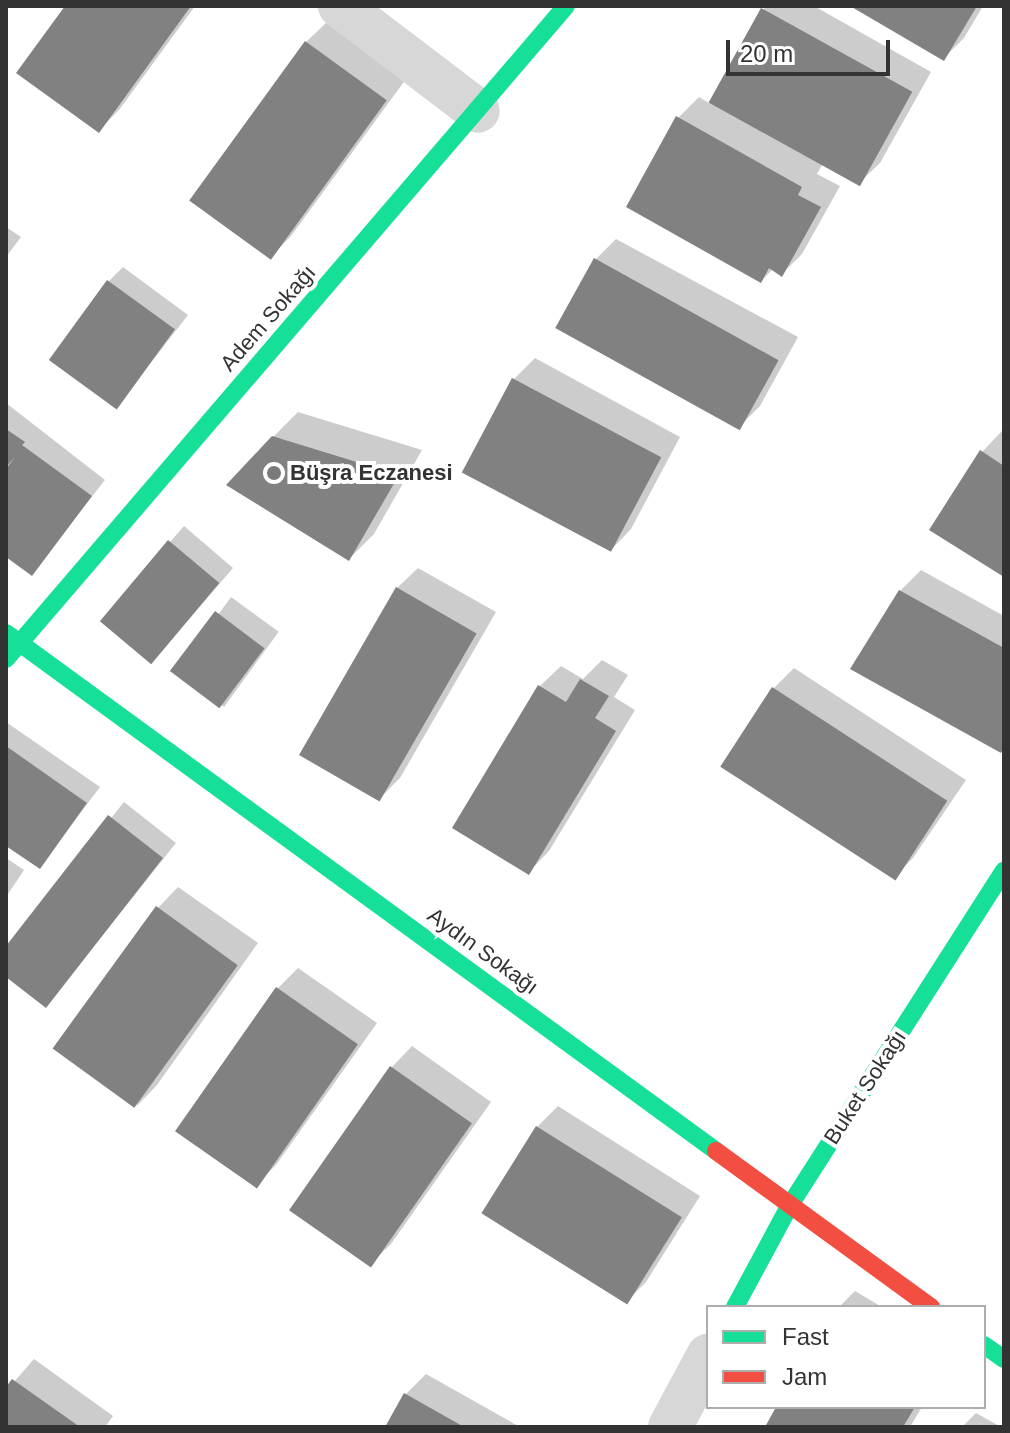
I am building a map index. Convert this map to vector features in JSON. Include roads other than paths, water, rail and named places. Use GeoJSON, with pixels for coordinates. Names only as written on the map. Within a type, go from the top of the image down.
{"type":"FeatureCollection","features":[{"type":"Feature","properties":{"kind":"street"},"geometry":{"type":"LineString","coordinates":[[340,6],[478,111]]}},
{"type":"Feature","properties":{"kind":"street","name":"Adem Sokağı"},"geometry":{"type":"LineString","coordinates":[[6,659],[12,638],[478,111],[566,6]]}},
{"type":"Feature","properties":{"kind":"street","name":"Aydın Sokağı"},"geometry":{"type":"LineString","coordinates":[[12,638],[928,1305]]}},
{"type":"Feature","properties":{"kind":"street","name":"Buket Sokağı"},"geometry":{"type":"LineString","coordinates":[[736,1305],[790,1205],[1004,871]]}},
{"type":"Feature","properties":{"kind":"street"},"geometry":{"type":"LineString","coordinates":[[986,1346],[1004,1359]]}},
{"type":"Feature","properties":{"kind":"street"},"geometry":{"type":"LineString","coordinates":[[670,1427],[706,1360]]}},
{"type":"Feature","properties":{"kind":"place","name":"Büşra Eczanesi"},"geometry":{"type":"Point","coordinates":[274,473]}}]}
